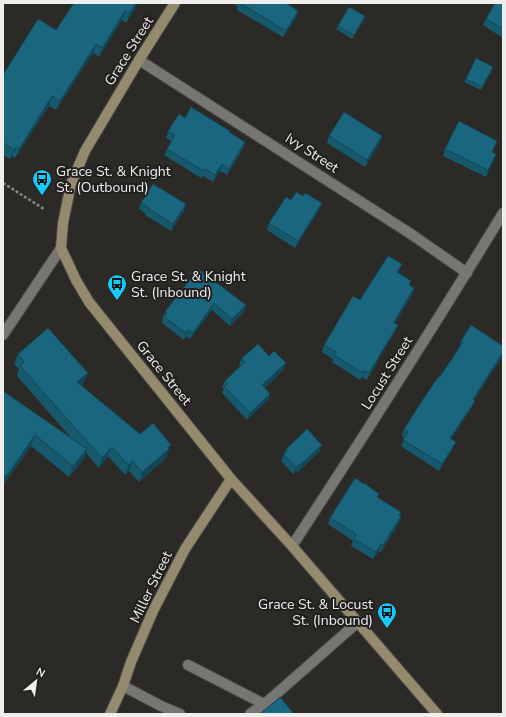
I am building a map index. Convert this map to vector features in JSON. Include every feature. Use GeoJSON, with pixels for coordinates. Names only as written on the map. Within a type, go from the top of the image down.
{"type":"FeatureCollection","features":[{"type":"Feature","properties":{"kind":"main road","name":"Grace Street"},"geometry":{"type":"LineString","coordinates":[[175,3],[85,151],[71,184],[63,223],[61,248],[76,280],[89,302],[231,479],[292,546],[437,714]]}},
{"type":"Feature","properties":{"kind":"main road","name":"Miller Street"},"geometry":{"type":"LineString","coordinates":[[110,714],[156,604],[185,549],[231,479]]}},
{"type":"Feature","properties":{"kind":"street","name":"Ivy Street"},"geometry":{"type":"LineString","coordinates":[[140,60],[411,234],[467,273]]}},
{"type":"Feature","properties":{"kind":"street","name":"Locust Street"},"geometry":{"type":"LineString","coordinates":[[292,546],[367,431],[467,273],[503,213]]}},
{"type":"Feature","properties":{"kind":"street"},"geometry":{"type":"LineString","coordinates":[[3,335],[61,248]]}},
{"type":"Feature","properties":{"kind":"street"},"geometry":{"type":"LineString","coordinates":[[250,714],[264,704],[358,622]]}},
{"type":"Feature","properties":{"kind":"street"},"geometry":{"type":"LineString","coordinates":[[188,665],[264,704]]}},
{"type":"Feature","properties":{"kind":"street"},"geometry":{"type":"LineString","coordinates":[[123,686],[180,714]]}},
{"type":"Feature","properties":{"kind":"path"},"geometry":{"type":"LineString","coordinates":[[3,183],[44,209]]}},
{"type":"Feature","properties":{"kind":"building"},"geometry":{"type":"Polygon","coordinates":[[[74,3],[136,3],[130,13],[125,11],[102,48],[96,44],[60,101],[52,96],[19,149],[16,147],[14,150],[3,143],[3,75],[38,19],[56,30],[74,3]]]}},
{"type":"Feature","properties":{"kind":"building"},"geometry":{"type":"Polygon","coordinates":[[[240,3],[286,3],[298,11],[286,31],[240,3]]]}},
{"type":"Feature","properties":{"kind":"building"},"geometry":{"type":"Polygon","coordinates":[[[495,3],[503,3],[503,29],[486,19],[495,3]]]}},
{"type":"Feature","properties":{"kind":"building"},"geometry":{"type":"Polygon","coordinates":[[[349,7],[365,16],[354,35],[338,26],[349,7]]]}},
{"type":"Feature","properties":{"kind":"building"},"geometry":{"type":"Polygon","coordinates":[[[476,58],[493,67],[482,87],[466,79],[476,58]]]}},
{"type":"Feature","properties":{"kind":"building"},"geometry":{"type":"Polygon","coordinates":[[[191,107],[245,142],[229,169],[222,164],[215,175],[205,169],[204,171],[167,149],[175,135],[168,131],[179,114],[185,118],[191,107]]]}},
{"type":"Feature","properties":{"kind":"building"},"geometry":{"type":"Polygon","coordinates":[[[344,112],[382,136],[367,160],[329,136],[344,112]]]}},
{"type":"Feature","properties":{"kind":"building"},"geometry":{"type":"Polygon","coordinates":[[[459,121],[497,141],[492,152],[496,154],[488,170],[445,149],[459,121]]]}},
{"type":"Feature","properties":{"kind":"building"},"geometry":{"type":"Polygon","coordinates":[[[153,184],[186,204],[173,224],[141,203],[153,184]]]}},
{"type":"Feature","properties":{"kind":"building"},"geometry":{"type":"Polygon","coordinates":[[[296,192],[303,196],[305,193],[322,203],[298,241],[269,223],[286,197],[291,200],[296,192]]]}},
{"type":"Feature","properties":{"kind":"building"},"geometry":{"type":"Polygon","coordinates":[[[388,256],[402,264],[397,272],[411,281],[409,285],[414,288],[394,322],[398,325],[379,357],[369,373],[364,370],[363,373],[334,355],[336,352],[324,345],[353,296],[360,300],[388,256]]]}},
{"type":"Feature","properties":{"kind":"building"},"geometry":{"type":"Polygon","coordinates":[[[198,269],[246,305],[232,319],[214,303],[193,333],[188,330],[186,333],[164,317],[167,313],[165,312],[198,269]]]}},
{"type":"Feature","properties":{"kind":"building"},"geometry":{"type":"Polygon","coordinates":[[[471,325],[503,346],[503,352],[473,399],[475,401],[450,438],[456,442],[442,464],[403,440],[408,432],[404,429],[463,342],[461,341],[471,325]]]}},
{"type":"Feature","properties":{"kind":"building"},"geometry":{"type":"Polygon","coordinates":[[[48,328],[88,373],[77,382],[140,434],[153,423],[171,445],[168,447],[169,449],[142,472],[133,461],[128,465],[112,447],[102,458],[20,366],[24,362],[18,354],[48,328]]]}},
{"type":"Feature","properties":{"kind":"building"},"geometry":{"type":"Polygon","coordinates":[[[258,344],[269,356],[274,351],[286,363],[262,385],[270,394],[250,413],[224,386],[228,384],[225,381],[245,362],[242,358],[258,344]]]}},
{"type":"Feature","properties":{"kind":"building"},"geometry":{"type":"Polygon","coordinates":[[[3,391],[87,449],[73,466],[35,435],[8,474],[3,478],[3,391]]]}},
{"type":"Feature","properties":{"kind":"building"},"geometry":{"type":"Polygon","coordinates":[[[307,429],[322,445],[296,467],[284,455],[287,451],[286,449],[307,429]]]}},
{"type":"Feature","properties":{"kind":"building"},"geometry":{"type":"Polygon","coordinates":[[[355,478],[379,494],[377,497],[401,512],[399,515],[401,516],[383,545],[381,544],[376,552],[354,539],[356,534],[330,518],[355,478]]]}},
{"type":"Feature","properties":{"kind":"building"},"geometry":{"type":"Polygon","coordinates":[[[280,697],[294,714],[260,714],[280,697]]]}},
{"type":"Feature","properties":{"kind":"place","name":"Grace St. & Knight St. (Outbound)"},"geometry":{"type":"Point","coordinates":[42,196]}},
{"type":"Feature","properties":{"kind":"place","name":"Grace St. & Knight St. (Inbound)"},"geometry":{"type":"Point","coordinates":[117,301]}},
{"type":"Feature","properties":{"kind":"place","name":"Grace St. & Locust St. (Inbound)"},"geometry":{"type":"Point","coordinates":[387,629]}}]}
